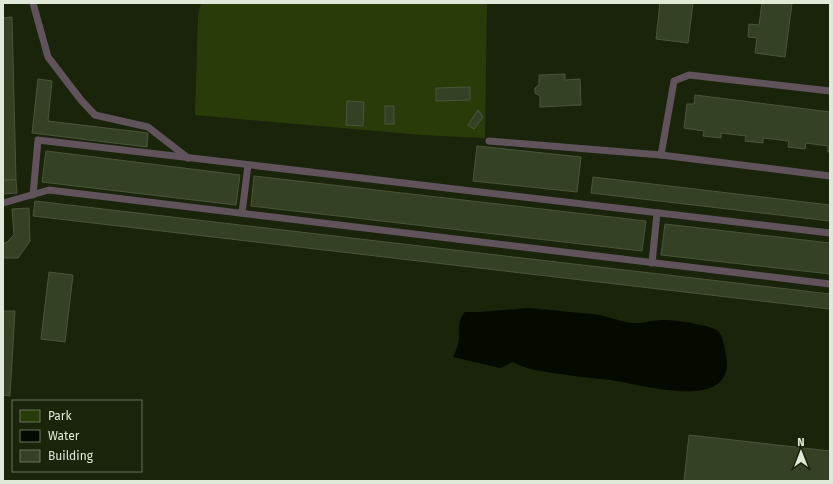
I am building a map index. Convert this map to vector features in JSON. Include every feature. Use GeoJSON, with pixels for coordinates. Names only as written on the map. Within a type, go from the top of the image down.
{"type":"FeatureCollection","features":[{"type":"Feature","properties":{"kind":"lane"},"geometry":{"type":"LineString","coordinates":[[33,3],[48,57],[81,100],[95,115],[148,127],[189,158]]}},
{"type":"Feature","properties":{"kind":"lane"},"geometry":{"type":"LineString","coordinates":[[661,154],[674,81],[689,75],[830,91]]}},
{"type":"Feature","properties":{"kind":"lane"},"geometry":{"type":"LineString","coordinates":[[33,194],[38,140],[830,233]]}},
{"type":"Feature","properties":{"kind":"lane"},"geometry":{"type":"LineString","coordinates":[[489,141],[661,154],[830,176]]}},
{"type":"Feature","properties":{"kind":"lane"},"geometry":{"type":"LineString","coordinates":[[242,213],[248,165]]}},
{"type":"Feature","properties":{"kind":"lane"},"geometry":{"type":"LineString","coordinates":[[3,203],[49,190],[830,284]]}},
{"type":"Feature","properties":{"kind":"lane"},"geometry":{"type":"LineString","coordinates":[[652,263],[657,213]]}},
{"type":"Feature","properties":{"kind":"green space"},"geometry":{"type":"Polygon","coordinates":[[[201,3],[487,3],[485,138],[421,135],[195,115],[198,16],[201,3]]]}},
{"type":"Feature","properties":{"kind":"water"},"geometry":{"type":"Polygon","coordinates":[[[530,308],[596,315],[632,323],[674,320],[714,329],[720,333],[725,351],[727,363],[723,378],[713,387],[697,391],[679,391],[543,371],[528,368],[513,362],[500,368],[453,357],[459,341],[461,318],[465,312],[530,308]]]}},
{"type":"Feature","properties":{"kind":"building"},"geometry":{"type":"Polygon","coordinates":[[[660,3],[693,3],[688,43],[656,39],[660,3]]]}},
{"type":"Feature","properties":{"kind":"building"},"geometry":{"type":"Polygon","coordinates":[[[762,3],[792,3],[785,57],[755,53],[757,38],[748,37],[749,24],[759,25],[762,3]]]}},
{"type":"Feature","properties":{"kind":"building"},"geometry":{"type":"Polygon","coordinates":[[[12,17],[16,180],[3,180],[3,18],[12,17]]]}},
{"type":"Feature","properties":{"kind":"building"},"geometry":{"type":"Polygon","coordinates":[[[565,74],[565,80],[580,79],[581,105],[540,107],[540,96],[535,93],[535,88],[539,85],[539,75],[565,74]]]}},
{"type":"Feature","properties":{"kind":"building"},"geometry":{"type":"Polygon","coordinates":[[[38,79],[52,81],[48,121],[148,133],[147,147],[32,133],[38,79]]]}},
{"type":"Feature","properties":{"kind":"building"},"geometry":{"type":"Polygon","coordinates":[[[470,87],[470,100],[436,101],[436,88],[470,87]]]}},
{"type":"Feature","properties":{"kind":"building"},"geometry":{"type":"Polygon","coordinates":[[[695,95],[830,112],[830,152],[828,152],[828,146],[806,143],[805,149],[788,147],[789,141],[763,138],[763,143],[745,141],[746,136],[721,133],[721,138],[703,136],[704,131],[684,128],[687,104],[694,104],[695,95]]]}},
{"type":"Feature","properties":{"kind":"building"},"geometry":{"type":"Polygon","coordinates":[[[347,101],[364,102],[363,126],[346,125],[347,101]]]}},
{"type":"Feature","properties":{"kind":"building"},"geometry":{"type":"Polygon","coordinates":[[[385,106],[394,106],[394,124],[385,124],[385,106]]]}},
{"type":"Feature","properties":{"kind":"building"},"geometry":{"type":"Polygon","coordinates":[[[478,110],[483,117],[474,129],[468,125],[478,110]]]}},
{"type":"Feature","properties":{"kind":"building"},"geometry":{"type":"Polygon","coordinates":[[[477,146],[581,157],[577,192],[473,181],[477,146]]]}},
{"type":"Feature","properties":{"kind":"building"},"geometry":{"type":"Polygon","coordinates":[[[46,151],[240,175],[236,205],[42,182],[46,151]]]}},
{"type":"Feature","properties":{"kind":"building"},"geometry":{"type":"Polygon","coordinates":[[[254,176],[646,221],[642,251],[251,206],[254,176]]]}},
{"type":"Feature","properties":{"kind":"building"},"geometry":{"type":"Polygon","coordinates":[[[593,177],[830,205],[830,221],[591,193],[593,177]]]}},
{"type":"Feature","properties":{"kind":"building"},"geometry":{"type":"Polygon","coordinates":[[[3,180],[16,180],[17,193],[3,194],[3,180]]]}},
{"type":"Feature","properties":{"kind":"building"},"geometry":{"type":"Polygon","coordinates":[[[35,201],[830,294],[830,309],[33,216],[35,201]]]}},
{"type":"Feature","properties":{"kind":"building"},"geometry":{"type":"Polygon","coordinates":[[[29,208],[30,241],[18,258],[3,258],[3,243],[6,243],[14,235],[12,209],[29,208]]]}},
{"type":"Feature","properties":{"kind":"building"},"geometry":{"type":"Polygon","coordinates":[[[665,224],[830,243],[830,274],[661,255],[665,224]]]}},
{"type":"Feature","properties":{"kind":"building"},"geometry":{"type":"Polygon","coordinates":[[[49,272],[73,275],[65,342],[41,339],[49,272]]]}},
{"type":"Feature","properties":{"kind":"building"},"geometry":{"type":"Polygon","coordinates":[[[3,311],[15,311],[10,396],[3,395],[3,311]]]}},
{"type":"Feature","properties":{"kind":"building"},"geometry":{"type":"Polygon","coordinates":[[[689,435],[830,451],[830,481],[684,481],[689,435]]]}}]}
